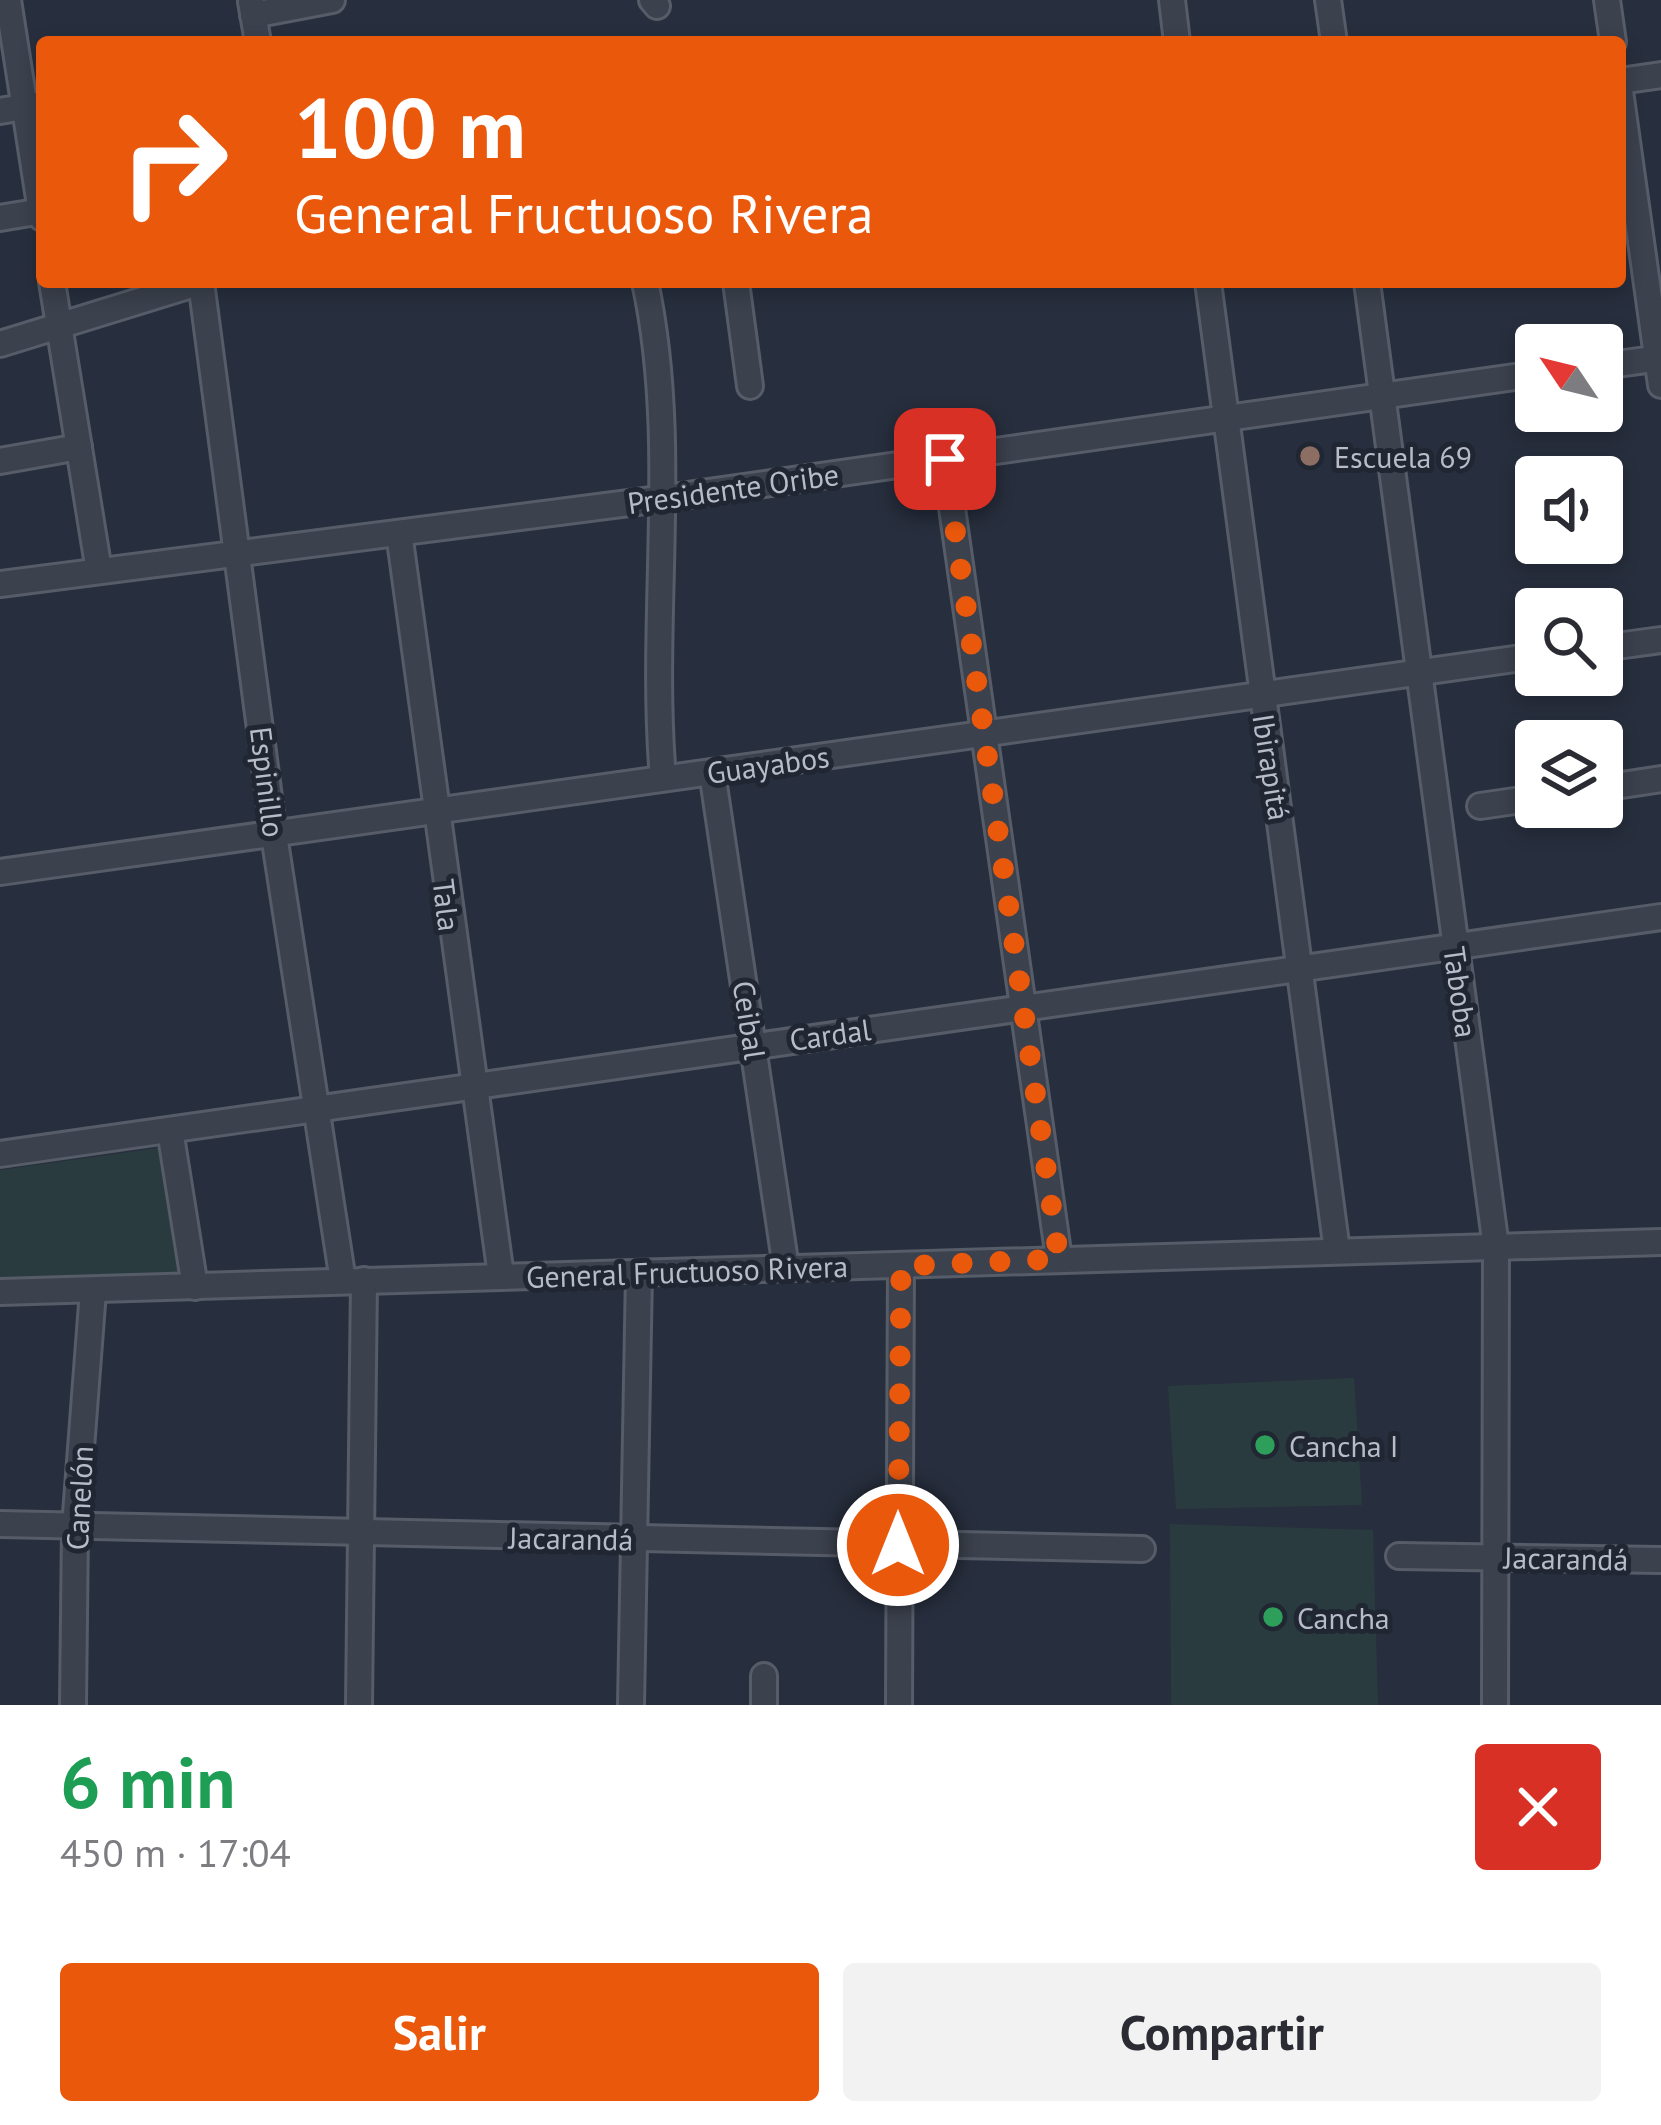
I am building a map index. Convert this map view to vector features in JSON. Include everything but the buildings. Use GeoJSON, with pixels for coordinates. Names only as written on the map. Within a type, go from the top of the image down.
{"type":"FeatureCollection","features":[{"type":"Feature","properties":{"kind":"street"},"geometry":{"type":"LineString","coordinates":[[8,0],[36,181]]}},
{"type":"Feature","properties":{"kind":"street"},"geometry":{"type":"LineString","coordinates":[[252,8],[332,0]]}},
{"type":"Feature","properties":{"kind":"street"},"geometry":{"type":"LineString","coordinates":[[1172,0],[1176,36]]}},
{"type":"Feature","properties":{"kind":"street"},"geometry":{"type":"LineString","coordinates":[[1328,0],[1333,36]]}},
{"type":"Feature","properties":{"kind":"street"},"geometry":{"type":"LineString","coordinates":[[1606,0],[1612,36]]}},
{"type":"Feature","properties":{"kind":"street"},"geometry":{"type":"LineString","coordinates":[[1626,80],[1661,75]]}},
{"type":"Feature","properties":{"kind":"street"},"geometry":{"type":"LineString","coordinates":[[1626,132],[1661,386]]}},
{"type":"Feature","properties":{"kind":"street"},"geometry":{"type":"LineString","coordinates":[[0,218],[36,214]]}},
{"type":"Feature","properties":{"kind":"street"},"geometry":{"type":"LineString","coordinates":[[53,288],[99,571]]}},
{"type":"Feature","properties":{"kind":"street"},"geometry":{"type":"LineString","coordinates":[[0,344],[182,288]]}},
{"type":"Feature","properties":{"kind":"street","name":"Espinillo"},"geometry":{"type":"LineString","coordinates":[[202,288],[314,1107],[354,1281],[360,1535],[358,1705]]}},
{"type":"Feature","properties":{"kind":"street"},"geometry":{"type":"LineString","coordinates":[[646,288],[657,359],[657,680],[663,778]]}},
{"type":"Feature","properties":{"kind":"street"},"geometry":{"type":"LineString","coordinates":[[737,288],[750,386]]}},
{"type":"Feature","properties":{"kind":"street","name":"Ibirapitá"},"geometry":{"type":"LineString","coordinates":[[1209,288],[1260,692],[1303,968],[1337,1251]]}},
{"type":"Feature","properties":{"kind":"street","name":"Taboba"},"geometry":{"type":"LineString","coordinates":[[1368,288],[1496,1247],[1495,1705]]}},
{"type":"Feature","properties":{"kind":"street"},"geometry":{"type":"LineString","coordinates":[[1623,362],[1659,358]]}},
{"type":"Feature","properties":{"kind":"street","name":"Presidente Oribe"},"geometry":{"type":"LineString","coordinates":[[0,584],[660,499],[1515,377]]}},
{"type":"Feature","properties":{"kind":"street"},"geometry":{"type":"LineString","coordinates":[[0,461],[79,447]]}},
{"type":"Feature","properties":{"kind":"street"},"geometry":{"type":"LineString","coordinates":[[945,459],[988,732],[1059,1259]]}},
{"type":"Feature","properties":{"kind":"street","name":"Tala"},"geometry":{"type":"LineString","coordinates":[[399,533],[471,1089],[501,1276]]}},
{"type":"Feature","properties":{"kind":"street"},"geometry":{"type":"LineString","coordinates":[[1623,645],[1661,640]]}},
{"type":"Feature","properties":{"kind":"street","name":"Guayabos"},"geometry":{"type":"LineString","coordinates":[[0,872],[1515,659]]}},
{"type":"Feature","properties":{"kind":"street","name":"Ceibal"},"geometry":{"type":"LineString","coordinates":[[712,772],[786,1268]]}},
{"type":"Feature","properties":{"kind":"street"},"geometry":{"type":"LineString","coordinates":[[1623,785],[1661,779]]}},
{"type":"Feature","properties":{"kind":"street"},"geometry":{"type":"LineString","coordinates":[[1480,806],[1515,801]]}},
{"type":"Feature","properties":{"kind":"street","name":"Cardal"},"geometry":{"type":"LineString","coordinates":[[0,1154],[1661,917]]}},
{"type":"Feature","properties":{"kind":"street"},"geometry":{"type":"LineString","coordinates":[[170,1130],[195,1287]]}},
{"type":"Feature","properties":{"kind":"street","name":"General Fructuoso Rivera"},"geometry":{"type":"LineString","coordinates":[[0,1292],[1661,1242]]}},
{"type":"Feature","properties":{"kind":"street"},"geometry":{"type":"LineString","coordinates":[[898,1705],[901,1266]]}},
{"type":"Feature","properties":{"kind":"street"},"geometry":{"type":"LineString","coordinates":[[632,1705],[639,1273]]}},
{"type":"Feature","properties":{"kind":"street","name":"Canelón"},"geometry":{"type":"LineString","coordinates":[[73,1705],[75,1527],[93,1291]]}},
{"type":"Feature","properties":{"kind":"street","name":"Jacarandá"},"geometry":{"type":"LineString","coordinates":[[0,1524],[1142,1549]]}},
{"type":"Feature","properties":{"kind":"street","name":"Jacarandá"},"geometry":{"type":"LineString","coordinates":[[1399,1556],[1661,1560]]}},
{"type":"Feature","properties":{"kind":"street"},"geometry":{"type":"LineString","coordinates":[[764,1676],[764,1705]]}},
{"type":"Feature","properties":{"kind":"shaded area"},"geometry":{"type":"Polygon","coordinates":[[[158,1148],[188,1279],[0,1283],[0,1170],[158,1148]]]}},
{"type":"Feature","properties":{"kind":"shaded area","name":"Cancha I"},"geometry":{"type":"Polygon","coordinates":[[[1354,1378],[1362,1505],[1176,1509],[1168,1386],[1354,1378]]]}},
{"type":"Feature","properties":{"kind":"shaded area","name":"Cancha"},"geometry":{"type":"Polygon","coordinates":[[[1170,1524],[1373,1530],[1378,1705],[1171,1705],[1170,1524]]]}},
{"type":"Feature","properties":{"kind":"place","name":"Escuela 69"},"geometry":{"type":"Point","coordinates":[1310,456]}},
{"type":"Feature","properties":{"kind":"place","name":"Cancha I"},"geometry":{"type":"Point","coordinates":[1265,1445]}},
{"type":"Feature","properties":{"kind":"place","name":"Cancha"},"geometry":{"type":"Point","coordinates":[1273,1617]}},
{"type":"Feature","properties":{"kind":"route"},"geometry":{"type":"LineString","coordinates":[[898,1545],[901,1266],[1059,1259],[988,732],[945,459]]}}]}
